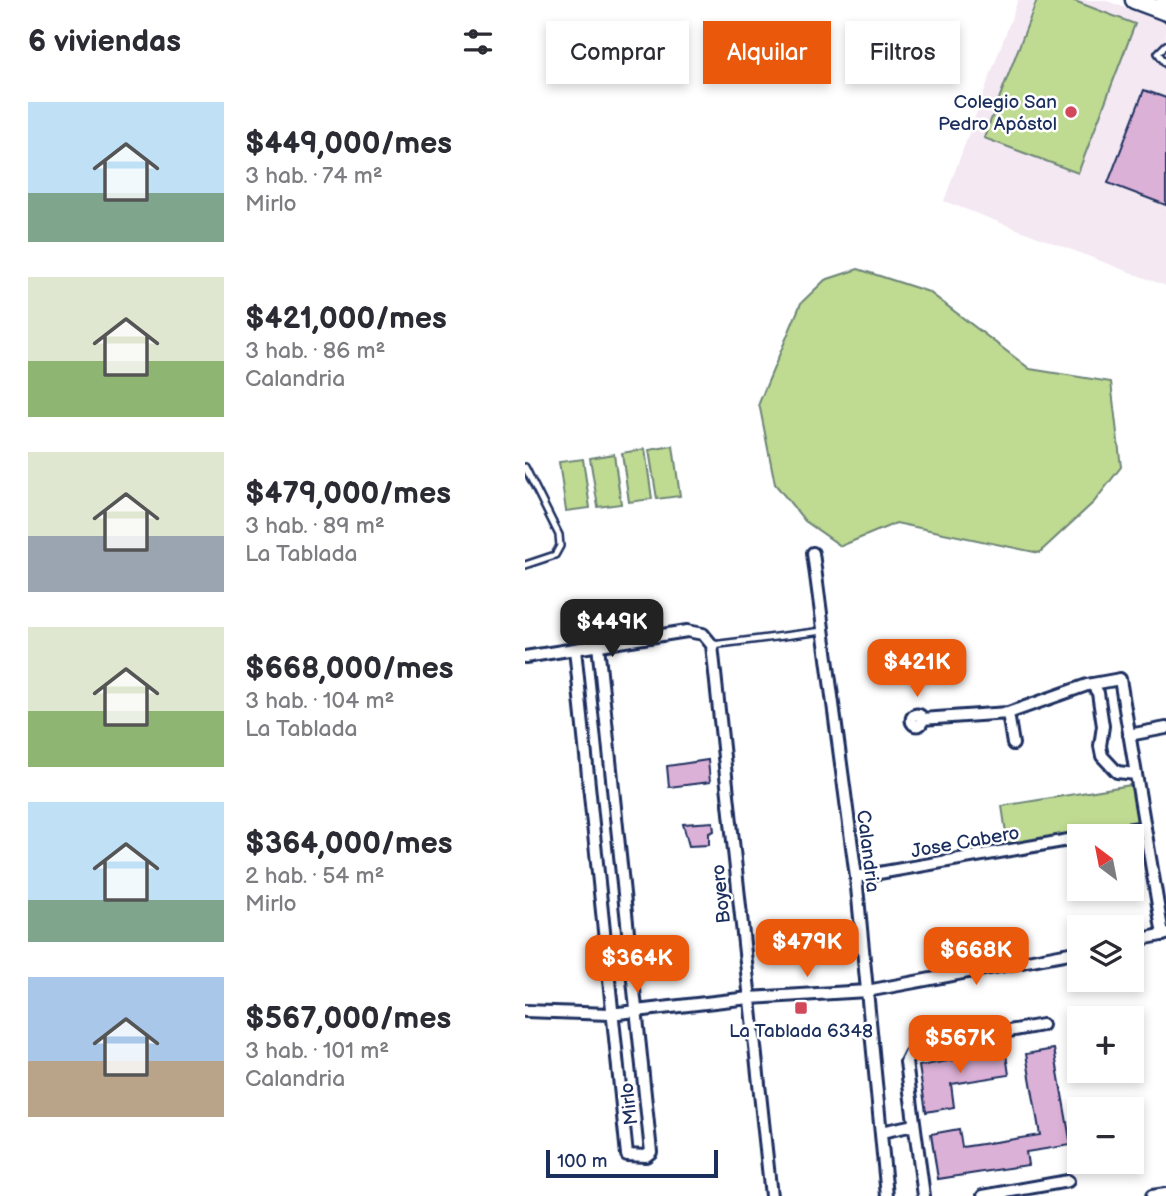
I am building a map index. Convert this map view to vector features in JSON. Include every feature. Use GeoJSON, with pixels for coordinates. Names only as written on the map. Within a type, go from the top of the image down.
{"type":"FeatureCollection","features":[{"type":"Feature","properties":{"kind":"main road"},"geometry":{"type":"LineString","coordinates":[[1134,0],[1166,12]]}},
{"type":"Feature","properties":{"kind":"street","name":"Calandria"},"geometry":{"type":"LineString","coordinates":[[813,553],[856,877],[887,1196]]}},
{"type":"Feature","properties":{"kind":"street"},"geometry":{"type":"LineString","coordinates":[[525,657],[687,631],[703,634],[712,645]]}},
{"type":"Feature","properties":{"kind":"street","name":"Mirlo"},"geometry":{"type":"LineString","coordinates":[[575,649],[610,1014],[627,1155],[646,1156],[651,1152],[598,645]]}},
{"type":"Feature","properties":{"kind":"street","name":"Boyero"},"geometry":{"type":"LineString","coordinates":[[712,645],[771,1196]]}},
{"type":"Feature","properties":{"kind":"street"},"geometry":{"type":"LineString","coordinates":[[922,719],[1008,713],[1092,684],[1120,679],[1144,824]]}},
{"type":"Feature","properties":{"kind":"street"},"geometry":{"type":"LineString","coordinates":[[1092,684],[1098,693],[1103,726],[1100,746],[1102,756],[1117,772],[1136,774]]}},
{"type":"Feature","properties":{"kind":"street"},"geometry":{"type":"LineString","coordinates":[[1008,713],[1013,744]]}},
{"type":"Feature","properties":{"kind":"street"},"geometry":{"type":"LineString","coordinates":[[1129,735],[1166,728]]}},
{"type":"Feature","properties":{"kind":"street"},"geometry":{"type":"LineString","coordinates":[[1112,767],[1133,760]]}},
{"type":"Feature","properties":{"kind":"street"},"geometry":{"type":"LineString","coordinates":[[1144,938],[1164,934],[1145,827]]}},
{"type":"Feature","properties":{"kind":"street","name":"Jose Cabero"},"geometry":{"type":"LineString","coordinates":[[856,877],[1067,840]]}},
{"type":"Feature","properties":{"kind":"street"},"geometry":{"type":"LineString","coordinates":[[525,1011],[610,1014],[749,998],[867,991],[1067,953]]}},
{"type":"Feature","properties":{"kind":"street"},"geometry":{"type":"LineString","coordinates":[[924,1196],[906,1062],[910,1054],[923,1047],[1042,1025]]}},
{"type":"Feature","properties":{"kind":"street"},"geometry":{"type":"LineString","coordinates":[[881,1132],[914,1125]]}},
{"type":"Feature","properties":{"kind":"street"},"geometry":{"type":"LineString","coordinates":[[983,1196],[1068,1181]]}},
{"type":"Feature","properties":{"kind":"street"},"geometry":{"type":"LineString","coordinates":[[1152,1196],[1166,1194]]}},
{"type":"Feature","properties":{"kind":"lane"},"geometry":{"type":"LineString","coordinates":[[1166,45],[1158,53],[1166,64]]}},
{"type":"Feature","properties":{"kind":"lane"},"geometry":{"type":"LineString","coordinates":[[525,467],[559,535],[560,547],[555,555],[525,565]]}},
{"type":"Feature","properties":{"kind":"lane"},"geometry":{"type":"LineString","coordinates":[[712,645],[823,631]]}},
{"type":"Feature","properties":{"kind":"shaded area","name":"Colegio San Pedro Apóstol"},"geometry":{"type":"Polygon","coordinates":[[[1018,0],[1104,0],[1166,23],[1166,286],[944,201],[1018,0]]]}},
{"type":"Feature","properties":{"kind":"green space"},"geometry":{"type":"Polygon","coordinates":[[[1037,0],[1072,0],[1135,24],[1078,173],[984,138],[1037,0]]]}},
{"type":"Feature","properties":{"kind":"green space"},"geometry":{"type":"Polygon","coordinates":[[[858,269],[929,292],[1030,369],[1111,382],[1121,467],[1094,502],[1039,553],[896,523],[841,546],[805,521],[775,484],[759,403],[801,303],[825,280],[858,269]]]}},
{"type":"Feature","properties":{"kind":"green space"},"geometry":{"type":"Polygon","coordinates":[[[673,446],[680,496],[657,499],[649,450],[673,446]]]}},
{"type":"Feature","properties":{"kind":"green space"},"geometry":{"type":"Polygon","coordinates":[[[645,449],[652,499],[629,502],[622,453],[645,449]]]}},
{"type":"Feature","properties":{"kind":"green space"},"geometry":{"type":"Polygon","coordinates":[[[614,454],[621,504],[598,507],[590,458],[614,454]]]}},
{"type":"Feature","properties":{"kind":"green space"},"geometry":{"type":"Polygon","coordinates":[[[583,459],[590,508],[566,511],[559,462],[583,459]]]}},
{"type":"Feature","properties":{"kind":"green space"},"geometry":{"type":"Polygon","coordinates":[[[1131,785],[1138,824],[1067,824],[1067,836],[1008,846],[1002,806],[1131,785]]]}},
{"type":"Feature","properties":{"kind":"building"},"geometry":{"type":"Polygon","coordinates":[[[1144,90],[1166,98],[1166,205],[1108,183],[1144,90]]]}},
{"type":"Feature","properties":{"kind":"building"},"geometry":{"type":"Polygon","coordinates":[[[708,760],[710,782],[669,787],[667,766],[708,760]]]}},
{"type":"Feature","properties":{"kind":"building"},"geometry":{"type":"Polygon","coordinates":[[[713,822],[714,831],[709,833],[709,845],[689,846],[683,824],[713,822]]]}},
{"type":"Feature","properties":{"kind":"building"},"geometry":{"type":"Polygon","coordinates":[[[1005,1047],[1009,1075],[951,1084],[954,1107],[926,1112],[919,1066],[960,1059],[959,1054],[1005,1047]]]}},
{"type":"Feature","properties":{"kind":"building"},"geometry":{"type":"Polygon","coordinates":[[[1054,1049],[1067,1122],[1067,1146],[1026,1152],[1028,1165],[938,1179],[931,1134],[959,1129],[962,1147],[1040,1135],[1026,1054],[1054,1049]]]}},
{"type":"Feature","properties":{"kind":"place","name":"Colegio San Pedro Apóstol"},"geometry":{"type":"Point","coordinates":[1071,112]}},
{"type":"Feature","properties":{"kind":"place","name":"La Tablada 6348"},"geometry":{"type":"Point","coordinates":[801,1008]}}]}
